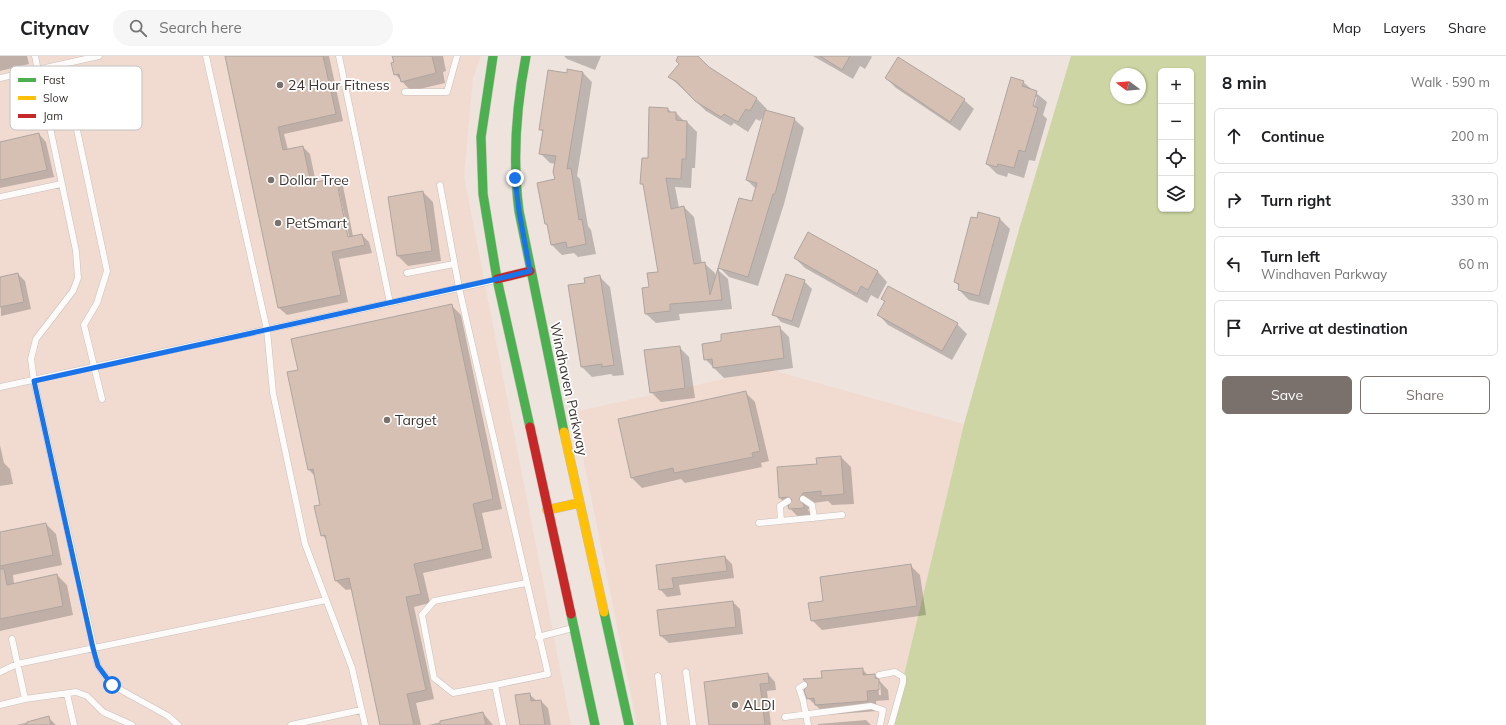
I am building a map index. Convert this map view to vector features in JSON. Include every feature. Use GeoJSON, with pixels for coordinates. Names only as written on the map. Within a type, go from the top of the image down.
{"type":"FeatureCollection","features":[{"type":"Feature","properties":{"kind":"main road"},"geometry":{"type":"LineString","coordinates":[[493,56],[483,109],[483,194],[497,279],[595,725]]}},
{"type":"Feature","properties":{"kind":"main road","name":"Windhaven Parkway"},"geometry":{"type":"LineString","coordinates":[[526,56],[518,102],[514,163],[519,211],[530,271],[579,503],[629,725]]}},
{"type":"Feature","properties":{"kind":"main road"},"geometry":{"type":"LineString","coordinates":[[497,279],[530,271]]}},
{"type":"Feature","properties":{"kind":"main road"},"geometry":{"type":"LineString","coordinates":[[547,510],[579,503]]}},
{"type":"Feature","properties":{"kind":"lane"},"geometry":{"type":"LineString","coordinates":[[35,56],[37,66]]}},
{"type":"Feature","properties":{"kind":"lane"},"geometry":{"type":"LineString","coordinates":[[55,66],[100,56]]}},
{"type":"Feature","properties":{"kind":"lane"},"geometry":{"type":"LineString","coordinates":[[206,56],[267,330],[274,393],[304,537],[352,668],[365,725]]}},
{"type":"Feature","properties":{"kind":"lane"},"geometry":{"type":"LineString","coordinates":[[339,56],[390,303]]}},
{"type":"Feature","properties":{"kind":"lane"},"geometry":{"type":"LineString","coordinates":[[405,92],[447,92],[457,56]]}},
{"type":"Feature","properties":{"kind":"lane"},"geometry":{"type":"LineString","coordinates":[[0,78],[10,76]]}},
{"type":"Feature","properties":{"kind":"lane"},"geometry":{"type":"LineString","coordinates":[[50,130],[76,251],[78,278],[73,291],[36,339],[31,359],[34,381],[98,666],[112,685],[168,716],[178,725]]}},
{"type":"Feature","properties":{"kind":"lane"},"geometry":{"type":"LineString","coordinates":[[77,130],[107,271],[98,303],[84,325],[102,399]]}},
{"type":"Feature","properties":{"kind":"lane"},"geometry":{"type":"LineString","coordinates":[[0,197],[61,184]]}},
{"type":"Feature","properties":{"kind":"lane"},"geometry":{"type":"LineString","coordinates":[[440,185],[454,264],[460,288],[526,583],[538,637],[548,674],[453,693],[434,678],[422,615],[434,601],[526,583]]}},
{"type":"Feature","properties":{"kind":"lane"},"geometry":{"type":"LineString","coordinates":[[407,273],[454,264]]}},
{"type":"Feature","properties":{"kind":"lane"},"geometry":{"type":"LineString","coordinates":[[0,387],[95,368],[497,279]]}},
{"type":"Feature","properties":{"kind":"lane"},"geometry":{"type":"LineString","coordinates":[[803,499],[812,505],[814,518]]}},
{"type":"Feature","properties":{"kind":"lane"},"geometry":{"type":"LineString","coordinates":[[781,521],[780,506],[788,501]]}},
{"type":"Feature","properties":{"kind":"lane"},"geometry":{"type":"LineString","coordinates":[[759,523],[842,515]]}},
{"type":"Feature","properties":{"kind":"lane"},"geometry":{"type":"LineString","coordinates":[[0,672],[17,664],[326,600]]}},
{"type":"Feature","properties":{"kind":"lane"},"geometry":{"type":"LineString","coordinates":[[538,637],[573,628]]}},
{"type":"Feature","properties":{"kind":"lane"},"geometry":{"type":"LineString","coordinates":[[12,639],[25,698]]}},
{"type":"Feature","properties":{"kind":"lane"},"geometry":{"type":"LineString","coordinates":[[0,666],[10,666]]}},
{"type":"Feature","properties":{"kind":"lane"},"geometry":{"type":"LineString","coordinates":[[686,672],[693,725]]}},
{"type":"Feature","properties":{"kind":"lane"},"geometry":{"type":"LineString","coordinates":[[879,674],[895,672],[903,677],[903,682],[891,725]]}},
{"type":"Feature","properties":{"kind":"lane"},"geometry":{"type":"LineString","coordinates":[[658,676],[664,725]]}},
{"type":"Feature","properties":{"kind":"lane"},"geometry":{"type":"LineString","coordinates":[[495,685],[503,725]]}},
{"type":"Feature","properties":{"kind":"lane"},"geometry":{"type":"LineString","coordinates":[[804,685],[799,688],[799,693],[804,700],[808,725]]}},
{"type":"Feature","properties":{"kind":"lane"},"geometry":{"type":"LineString","coordinates":[[0,705],[25,698],[76,692],[87,696],[103,712],[132,725]]}},
{"type":"Feature","properties":{"kind":"lane"},"geometry":{"type":"LineString","coordinates":[[67,694],[74,725]]}},
{"type":"Feature","properties":{"kind":"lane"},"geometry":{"type":"LineString","coordinates":[[785,717],[871,706],[884,710],[880,725]]}},
{"type":"Feature","properties":{"kind":"lane"},"geometry":{"type":"LineString","coordinates":[[291,725],[361,710]]}},
{"type":"Feature","properties":{"kind":"shaded area"},"geometry":{"type":"Polygon","coordinates":[[[0,56],[481,56],[473,78],[464,177],[571,725],[0,725],[0,56]]]}},
{"type":"Feature","properties":{"kind":"shaded area"},"geometry":{"type":"Polygon","coordinates":[[[768,369],[964,424],[892,725],[637,725],[574,412],[768,369]]]}},
{"type":"Feature","properties":{"kind":"green space"},"geometry":{"type":"Polygon","coordinates":[[[1071,56],[1206,56],[1206,725],[892,725],[964,424],[1020,226],[1071,56]]]}},
{"type":"Feature","properties":{"kind":"building"},"geometry":{"type":"Polygon","coordinates":[[[225,56],[323,56],[336,114],[278,127],[283,150],[303,146],[311,183],[336,178],[348,237],[362,234],[365,245],[332,252],[341,295],[278,308],[225,56]]]}},
{"type":"Feature","properties":{"kind":"building"},"geometry":{"type":"Polygon","coordinates":[[[392,56],[432,56],[436,73],[401,82],[399,74],[394,75],[391,63],[394,62],[392,56]]]}},
{"type":"Feature","properties":{"kind":"building"},"geometry":{"type":"Polygon","coordinates":[[[678,56],[698,56],[709,67],[757,98],[750,111],[746,109],[738,122],[724,114],[721,117],[695,101],[677,82],[668,77],[679,64],[676,61],[678,56]]]}},
{"type":"Feature","properties":{"kind":"building"},"geometry":{"type":"Polygon","coordinates":[[[820,56],[850,56],[842,70],[820,56]]]}},
{"type":"Feature","properties":{"kind":"building"},"geometry":{"type":"Polygon","coordinates":[[[898,57],[965,99],[950,122],[885,78],[898,57]]]}},
{"type":"Feature","properties":{"kind":"building"},"geometry":{"type":"Polygon","coordinates":[[[567,69],[583,72],[567,169],[571,168],[579,220],[582,219],[586,244],[567,248],[566,242],[551,245],[547,224],[545,224],[537,183],[555,179],[553,172],[556,156],[539,154],[543,130],[539,130],[548,70],[567,73],[567,69]]]}},
{"type":"Feature","properties":{"kind":"building"},"geometry":{"type":"Polygon","coordinates":[[[1011,77],[1024,81],[1022,86],[1037,91],[1033,106],[1038,108],[1025,152],[1019,150],[1014,168],[998,164],[997,167],[986,164],[1011,77]]]}},
{"type":"Feature","properties":{"kind":"building"},"geometry":{"type":"Polygon","coordinates":[[[649,107],[668,108],[668,112],[676,112],[676,120],[687,121],[686,159],[682,159],[681,179],[666,178],[671,209],[684,206],[694,264],[705,262],[710,295],[718,268],[722,300],[670,304],[670,311],[645,314],[642,288],[649,287],[647,273],[658,272],[643,184],[640,184],[642,158],[648,158],[649,107]]]}},
{"type":"Feature","properties":{"kind":"building"},"geometry":{"type":"Polygon","coordinates":[[[765,110],[795,118],[775,194],[773,194],[748,277],[718,268],[739,198],[752,201],[757,183],[746,180],[765,110]]]}},
{"type":"Feature","properties":{"kind":"building"},"geometry":{"type":"Polygon","coordinates":[[[39,133],[47,170],[0,180],[0,142],[39,133]]]}},
{"type":"Feature","properties":{"kind":"building"},"geometry":{"type":"Polygon","coordinates":[[[423,191],[432,251],[397,256],[388,197],[423,191]]]}},
{"type":"Feature","properties":{"kind":"building"},"geometry":{"type":"Polygon","coordinates":[[[978,212],[1000,218],[979,296],[958,290],[959,284],[954,282],[971,217],[977,218],[978,212]]]}},
{"type":"Feature","properties":{"kind":"building"},"geometry":{"type":"Polygon","coordinates":[[[808,232],[878,271],[868,290],[861,286],[857,294],[794,258],[808,232]]]}},
{"type":"Feature","properties":{"kind":"building"},"geometry":{"type":"Polygon","coordinates":[[[18,273],[24,302],[0,307],[0,277],[18,273]]]}},
{"type":"Feature","properties":{"kind":"building"},"geometry":{"type":"Polygon","coordinates":[[[786,274],[805,280],[792,321],[772,315],[786,274]]]}},
{"type":"Feature","properties":{"kind":"building"},"geometry":{"type":"Polygon","coordinates":[[[600,275],[614,365],[602,367],[602,364],[581,367],[568,285],[585,283],[584,278],[600,275]]]}},
{"type":"Feature","properties":{"kind":"building"},"geometry":{"type":"Polygon","coordinates":[[[888,286],[958,323],[942,351],[877,315],[885,301],[881,299],[888,286]]]}},
{"type":"Feature","properties":{"kind":"building","name":"Target"},"geometry":{"type":"Polygon","coordinates":[[[452,304],[493,499],[473,504],[483,549],[414,564],[421,594],[406,597],[426,690],[407,694],[414,725],[380,725],[349,578],[335,581],[325,535],[321,536],[314,506],[320,505],[313,469],[308,470],[287,372],[298,370],[291,339],[452,304]]]}},
{"type":"Feature","properties":{"kind":"building"},"geometry":{"type":"Polygon","coordinates":[[[780,326],[784,358],[713,368],[712,359],[704,360],[702,344],[721,341],[721,334],[780,326]]]}},
{"type":"Feature","properties":{"kind":"building"},"geometry":{"type":"Polygon","coordinates":[[[680,346],[685,388],[650,393],[644,350],[680,346]]]}},
{"type":"Feature","properties":{"kind":"building"},"geometry":{"type":"Polygon","coordinates":[[[746,391],[760,451],[752,453],[753,457],[674,473],[673,468],[631,478],[618,419],[746,391]]]}},
{"type":"Feature","properties":{"kind":"building"},"geometry":{"type":"Polygon","coordinates":[[[841,456],[844,494],[821,496],[821,491],[803,493],[799,499],[804,505],[804,508],[789,509],[788,506],[792,500],[788,497],[779,498],[777,467],[817,464],[816,458],[841,456]]]}},
{"type":"Feature","properties":{"kind":"building"},"geometry":{"type":"Polygon","coordinates":[[[46,523],[53,555],[0,566],[0,532],[46,523]]]}},
{"type":"Feature","properties":{"kind":"building"},"geometry":{"type":"Polygon","coordinates":[[[725,556],[727,571],[672,578],[674,588],[659,590],[656,565],[725,556]]]}},
{"type":"Feature","properties":{"kind":"building"},"geometry":{"type":"Polygon","coordinates":[[[911,564],[917,606],[811,621],[808,603],[823,601],[820,577],[911,564]]]}},
{"type":"Feature","properties":{"kind":"building"},"geometry":{"type":"Polygon","coordinates":[[[0,569],[4,569],[7,585],[57,574],[63,606],[0,619],[0,569]]]}},
{"type":"Feature","properties":{"kind":"building"},"geometry":{"type":"Polygon","coordinates":[[[733,601],[736,627],[660,636],[657,610],[733,601]]]}},
{"type":"Feature","properties":{"kind":"building"},"geometry":{"type":"Polygon","coordinates":[[[863,668],[863,675],[875,674],[875,678],[879,679],[879,690],[867,691],[868,701],[815,705],[814,698],[807,699],[804,690],[808,685],[803,679],[822,678],[821,671],[863,668]]]}},
{"type":"Feature","properties":{"kind":"building","name":"ALDI"},"geometry":{"type":"Polygon","coordinates":[[[768,673],[769,683],[760,684],[765,725],[709,725],[704,682],[768,673]]]}},
{"type":"Feature","properties":{"kind":"building"},"geometry":{"type":"Polygon","coordinates":[[[530,693],[531,701],[541,700],[545,725],[520,725],[515,695],[530,693]]]}},
{"type":"Feature","properties":{"kind":"building"},"geometry":{"type":"Polygon","coordinates":[[[483,712],[486,725],[440,725],[440,721],[483,712]]]}},
{"type":"Feature","properties":{"kind":"building"},"geometry":{"type":"Polygon","coordinates":[[[49,716],[51,725],[27,725],[27,722],[49,716]]]}},
{"type":"Feature","properties":{"kind":"traffic: fast"},"geometry":{"type":"LineString","coordinates":[[493,56],[481,137],[483,194],[497,279],[530,427]]}},
{"type":"Feature","properties":{"kind":"traffic: fast"},"geometry":{"type":"LineString","coordinates":[[526,56],[516,133],[516,172],[519,211],[564,432]]}},
{"type":"Feature","properties":{"kind":"traffic: fast"},"geometry":{"type":"LineString","coordinates":[[604,612],[629,725]]}},
{"type":"Feature","properties":{"kind":"traffic: fast"},"geometry":{"type":"LineString","coordinates":[[571,614],[595,725]]}},
{"type":"Feature","properties":{"kind":"traffic: slow"},"geometry":{"type":"LineString","coordinates":[[564,432],[604,612]]}},
{"type":"Feature","properties":{"kind":"traffic: slow"},"geometry":{"type":"LineString","coordinates":[[547,510],[579,503]]}},
{"type":"Feature","properties":{"kind":"traffic: jam"},"geometry":{"type":"LineString","coordinates":[[497,279],[530,271]]}},
{"type":"Feature","properties":{"kind":"traffic: jam"},"geometry":{"type":"LineString","coordinates":[[530,427],[571,614]]}},
{"type":"Feature","properties":{"kind":"place","name":"24 Hour Fitness"},"geometry":{"type":"Point","coordinates":[280,85]}},
{"type":"Feature","properties":{"kind":"place","name":"Dollar Tree"},"geometry":{"type":"Point","coordinates":[271,180]}},
{"type":"Feature","properties":{"kind":"place","name":"PetSmart"},"geometry":{"type":"Point","coordinates":[278,223]}},
{"type":"Feature","properties":{"kind":"place","name":"Target"},"geometry":{"type":"Point","coordinates":[387,420]}},
{"type":"Feature","properties":{"kind":"place","name":"ALDI"},"geometry":{"type":"Point","coordinates":[735,705]}},
{"type":"Feature","properties":{"kind":"route"},"geometry":{"type":"LineString","coordinates":[[112,685],[98,666],[93,648],[62,501],[34,381],[530,271],[516,194],[515,178]]}}]}
